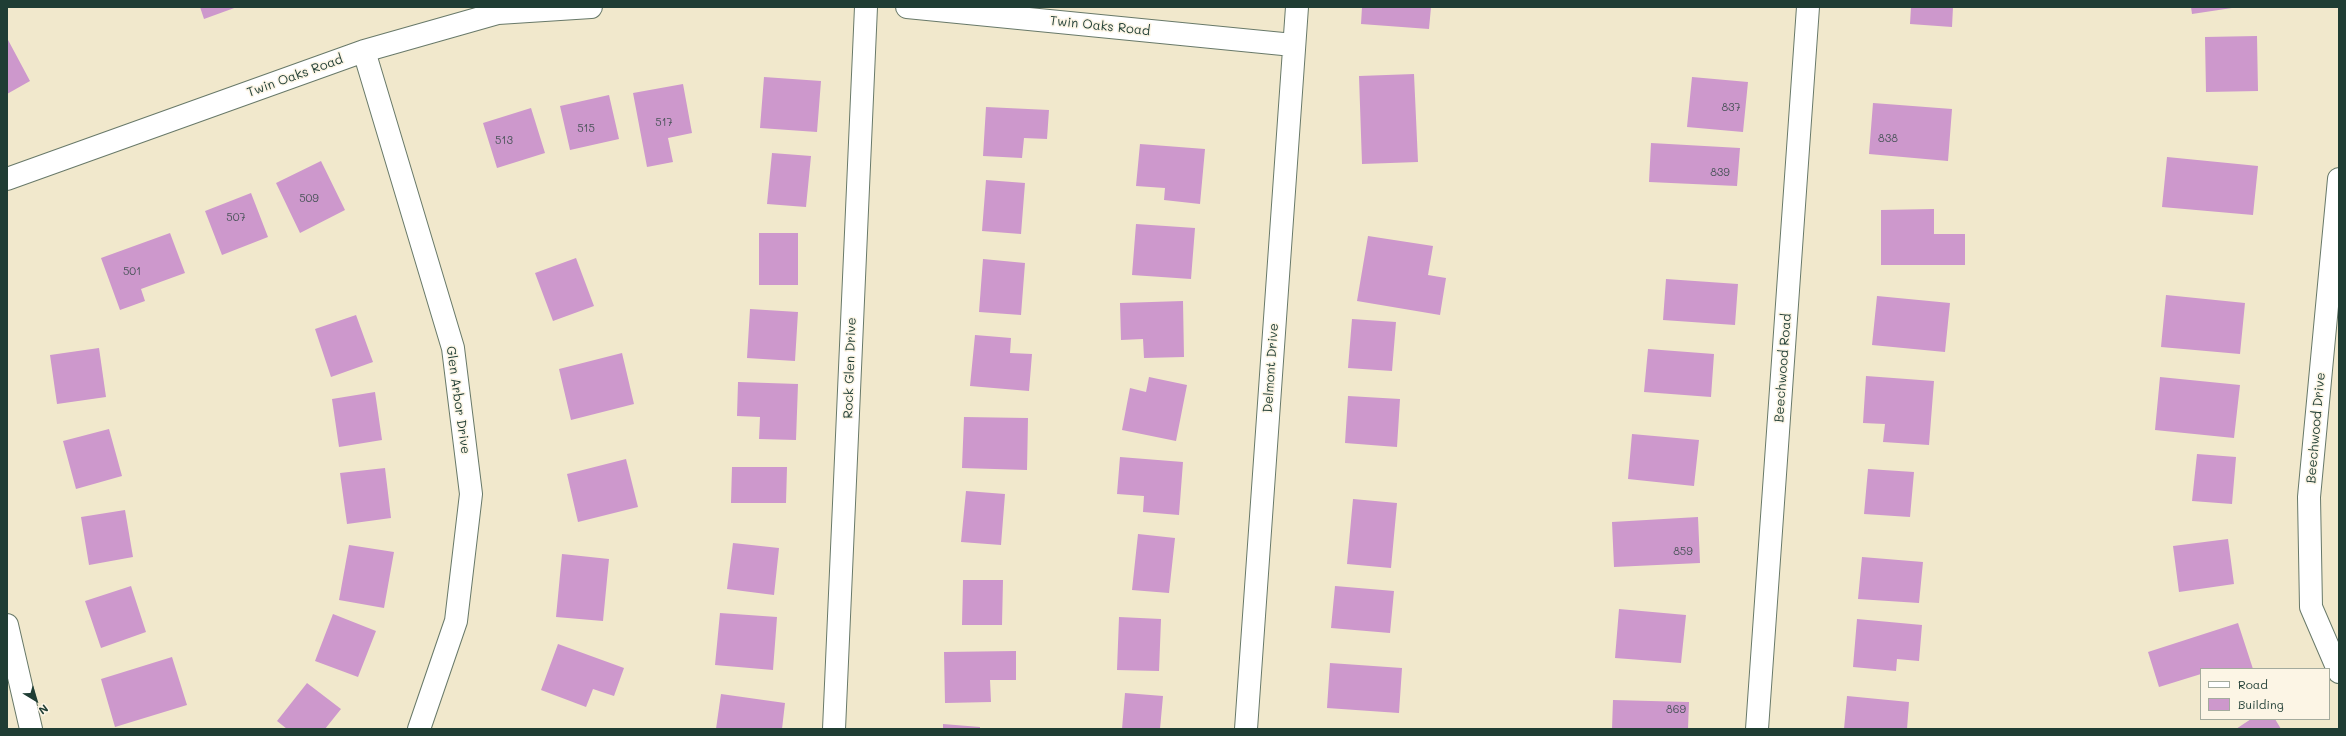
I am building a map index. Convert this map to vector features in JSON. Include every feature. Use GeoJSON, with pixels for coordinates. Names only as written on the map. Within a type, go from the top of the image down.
{"type":"FeatureCollection","features":[{"type":"Feature","properties":{"kind":"street","name":"Twin Oaks Road"},"geometry":{"type":"LineString","coordinates":[[7,179],[364,51],[498,14],[591,7]]}},
{"type":"Feature","properties":{"kind":"street","name":"Rock Glen Drive"},"geometry":{"type":"LineString","coordinates":[[834,729],[866,7]]}},
{"type":"Feature","properties":{"kind":"street","name":"Twin Oaks Road"},"geometry":{"type":"LineString","coordinates":[[907,7],[1293,45]]}},
{"type":"Feature","properties":{"kind":"street","name":"Delmont Drive"},"geometry":{"type":"LineString","coordinates":[[1246,729],[1293,45],[1297,7]]}},
{"type":"Feature","properties":{"kind":"street","name":"Beechwood Road"},"geometry":{"type":"LineString","coordinates":[[1757,729],[1808,7]]}},
{"type":"Feature","properties":{"kind":"street","name":"Glen Arbor Drive"},"geometry":{"type":"LineString","coordinates":[[364,51],[453,348],[471,494],[456,621],[419,729]]}},
{"type":"Feature","properties":{"kind":"street","name":"Beechwood Drive"},"geometry":{"type":"LineString","coordinates":[[2339,179],[2309,496],[2311,607],[2339,672]]}},
{"type":"Feature","properties":{"kind":"street"},"geometry":{"type":"LineString","coordinates":[[7,625],[31,729]]}},
{"type":"Feature","properties":{"kind":"building"},"geometry":{"type":"Polygon","coordinates":[[[200,7],[237,7],[204,19],[200,7]]]}},
{"type":"Feature","properties":{"kind":"building"},"geometry":{"type":"Polygon","coordinates":[[[1362,7],[1431,7],[1429,29],[1361,24],[1362,7]]]}},
{"type":"Feature","properties":{"kind":"building"},"geometry":{"type":"Polygon","coordinates":[[[1911,7],[1953,7],[1952,27],[1910,24],[1911,7]]]}},
{"type":"Feature","properties":{"kind":"building"},"geometry":{"type":"Polygon","coordinates":[[[2191,7],[2232,7],[2232,8],[2192,14],[2191,7]]]}},
{"type":"Feature","properties":{"kind":"building"},"geometry":{"type":"Polygon","coordinates":[[[2257,36],[2258,91],[2206,92],[2205,37],[2257,36]]]}},
{"type":"Feature","properties":{"kind":"building"},"geometry":{"type":"Polygon","coordinates":[[[7,38],[30,81],[7,94],[7,38]]]}},
{"type":"Feature","properties":{"kind":"building"},"geometry":{"type":"Polygon","coordinates":[[[1414,74],[1418,162],[1362,164],[1359,76],[1414,74]]]}},
{"type":"Feature","properties":{"kind":"building"},"geometry":{"type":"Polygon","coordinates":[[[764,77],[821,81],[817,132],[760,128],[764,77]]]}},
{"type":"Feature","properties":{"kind":"building"},"geometry":{"type":"Polygon","coordinates":[[[1692,77],[1748,82],[1743,132],[1687,127],[1692,77]]]}},
{"type":"Feature","properties":{"kind":"building"},"geometry":{"type":"Polygon","coordinates":[[[683,84],[692,133],[668,138],[673,162],[647,167],[633,93],[683,84]]]}},
{"type":"Feature","properties":{"kind":"building"},"geometry":{"type":"Polygon","coordinates":[[[609,95],[619,139],[570,150],[560,106],[609,95]]]}},
{"type":"Feature","properties":{"kind":"building"},"geometry":{"type":"Polygon","coordinates":[[[1873,103],[1952,109],[1948,161],[1869,154],[1873,103]]]}},
{"type":"Feature","properties":{"kind":"building"},"geometry":{"type":"Polygon","coordinates":[[[986,107],[1049,110],[1047,139],[1024,138],[1022,158],[983,156],[986,107]]]}},
{"type":"Feature","properties":{"kind":"building"},"geometry":{"type":"Polygon","coordinates":[[[531,108],[545,153],[497,168],[483,123],[531,108]]]}},
{"type":"Feature","properties":{"kind":"building"},"geometry":{"type":"Polygon","coordinates":[[[1651,143],[1740,148],[1737,186],[1649,182],[1651,143]]]}},
{"type":"Feature","properties":{"kind":"building"},"geometry":{"type":"Polygon","coordinates":[[[1140,144],[1205,149],[1200,204],[1164,200],[1165,188],[1136,186],[1140,144]]]}},
{"type":"Feature","properties":{"kind":"building"},"geometry":{"type":"Polygon","coordinates":[[[772,153],[811,156],[806,207],[767,204],[772,153]]]}},
{"type":"Feature","properties":{"kind":"building"},"geometry":{"type":"Polygon","coordinates":[[[2167,157],[2258,166],[2253,215],[2162,207],[2167,157]]]}},
{"type":"Feature","properties":{"kind":"building"},"geometry":{"type":"Polygon","coordinates":[[[321,161],[345,210],[300,233],[276,183],[321,161]]]}},
{"type":"Feature","properties":{"kind":"building"},"geometry":{"type":"Polygon","coordinates":[[[986,180],[1025,183],[1021,234],[982,231],[986,180]]]}},
{"type":"Feature","properties":{"kind":"building"},"geometry":{"type":"Polygon","coordinates":[[[251,193],[268,237],[222,255],[205,211],[251,193]]]}},
{"type":"Feature","properties":{"kind":"building"},"geometry":{"type":"Polygon","coordinates":[[[1934,209],[1934,234],[1965,234],[1965,265],[1881,265],[1881,210],[1934,209]]]}},
{"type":"Feature","properties":{"kind":"building"},"geometry":{"type":"Polygon","coordinates":[[[1136,224],[1195,228],[1191,279],[1132,275],[1136,224]]]}},
{"type":"Feature","properties":{"kind":"building"},"geometry":{"type":"Polygon","coordinates":[[[170,233],[185,273],[141,289],[145,301],[120,310],[101,258],[170,233]]]}},
{"type":"Feature","properties":{"kind":"building"},"geometry":{"type":"Polygon","coordinates":[[[759,233],[798,233],[798,285],[759,285],[759,233]]]}},
{"type":"Feature","properties":{"kind":"building"},"geometry":{"type":"Polygon","coordinates":[[[1368,236],[1433,246],[1428,275],[1446,278],[1440,315],[1357,301],[1368,236]]]}},
{"type":"Feature","properties":{"kind":"building"},"geometry":{"type":"Polygon","coordinates":[[[576,258],[594,306],[553,321],[535,273],[576,258]]]}},
{"type":"Feature","properties":{"kind":"building"},"geometry":{"type":"Polygon","coordinates":[[[983,259],[1025,263],[1021,315],[979,312],[983,259]]]}},
{"type":"Feature","properties":{"kind":"building"},"geometry":{"type":"Polygon","coordinates":[[[1666,279],[1738,284],[1735,325],[1663,320],[1666,279]]]}},
{"type":"Feature","properties":{"kind":"building"},"geometry":{"type":"Polygon","coordinates":[[[2166,295],[2245,303],[2240,354],[2161,347],[2166,295]]]}},
{"type":"Feature","properties":{"kind":"building"},"geometry":{"type":"Polygon","coordinates":[[[1877,296],[1950,303],[1945,352],[1872,345],[1877,296]]]}},
{"type":"Feature","properties":{"kind":"building"},"geometry":{"type":"Polygon","coordinates":[[[1183,301],[1184,357],[1144,358],[1143,339],[1121,340],[1120,303],[1183,301]]]}},
{"type":"Feature","properties":{"kind":"building"},"geometry":{"type":"Polygon","coordinates":[[[750,309],[798,312],[795,361],[747,358],[750,309]]]}},
{"type":"Feature","properties":{"kind":"building"},"geometry":{"type":"Polygon","coordinates":[[[356,315],[373,362],[331,377],[315,329],[356,315]]]}},
{"type":"Feature","properties":{"kind":"building"},"geometry":{"type":"Polygon","coordinates":[[[1352,319],[1396,322],[1392,371],[1348,368],[1352,319]]]}},
{"type":"Feature","properties":{"kind":"building"},"geometry":{"type":"Polygon","coordinates":[[[975,335],[1011,338],[1010,353],[1032,354],[1029,391],[970,386],[975,335]]]}},
{"type":"Feature","properties":{"kind":"building"},"geometry":{"type":"Polygon","coordinates":[[[99,348],[106,397],[57,404],[50,355],[99,348]]]}},
{"type":"Feature","properties":{"kind":"building"},"geometry":{"type":"Polygon","coordinates":[[[1648,349],[1714,354],[1711,397],[1644,392],[1648,349]]]}},
{"type":"Feature","properties":{"kind":"building"},"geometry":{"type":"Polygon","coordinates":[[[622,353],[634,404],[571,420],[559,369],[622,353]]]}},
{"type":"Feature","properties":{"kind":"building"},"geometry":{"type":"Polygon","coordinates":[[[1866,376],[1934,381],[1929,445],[1883,442],[1885,424],[1863,423],[1866,376]]]}},
{"type":"Feature","properties":{"kind":"building"},"geometry":{"type":"Polygon","coordinates":[[[1149,377],[1187,385],[1176,441],[1122,430],[1130,388],[1146,392],[1149,377]]]}},
{"type":"Feature","properties":{"kind":"building"},"geometry":{"type":"Polygon","coordinates":[[[2160,377],[2240,385],[2234,438],[2155,430],[2160,377]]]}},
{"type":"Feature","properties":{"kind":"building"},"geometry":{"type":"Polygon","coordinates":[[[738,382],[798,384],[796,440],[759,439],[760,417],[737,416],[738,382]]]}},
{"type":"Feature","properties":{"kind":"building"},"geometry":{"type":"Polygon","coordinates":[[[375,392],[382,440],[339,447],[332,399],[375,392]]]}},
{"type":"Feature","properties":{"kind":"building"},"geometry":{"type":"Polygon","coordinates":[[[1348,396],[1400,399],[1397,447],[1345,443],[1348,396]]]}},
{"type":"Feature","properties":{"kind":"building"},"geometry":{"type":"Polygon","coordinates":[[[964,417],[1028,418],[1027,470],[962,468],[964,417]]]}},
{"type":"Feature","properties":{"kind":"building"},"geometry":{"type":"Polygon","coordinates":[[[109,429],[122,476],[76,489],[63,441],[109,429]]]}},
{"type":"Feature","properties":{"kind":"building"},"geometry":{"type":"Polygon","coordinates":[[[1632,434],[1699,440],[1694,486],[1628,479],[1632,434]]]}},
{"type":"Feature","properties":{"kind":"building"},"geometry":{"type":"Polygon","coordinates":[[[2197,454],[2236,457],[2232,504],[2192,501],[2197,454]]]}},
{"type":"Feature","properties":{"kind":"building"},"geometry":{"type":"Polygon","coordinates":[[[1120,457],[1183,462],[1179,515],[1143,512],[1144,496],[1117,494],[1120,457]]]}},
{"type":"Feature","properties":{"kind":"building"},"geometry":{"type":"Polygon","coordinates":[[[626,459],[638,507],[578,522],[567,474],[626,459]]]}},
{"type":"Feature","properties":{"kind":"building"},"geometry":{"type":"Polygon","coordinates":[[[732,467],[787,467],[786,503],[731,503],[732,467]]]}},
{"type":"Feature","properties":{"kind":"building"},"geometry":{"type":"Polygon","coordinates":[[[385,468],[391,518],[347,524],[340,473],[385,468]]]}},
{"type":"Feature","properties":{"kind":"building"},"geometry":{"type":"Polygon","coordinates":[[[1868,469],[1914,472],[1910,517],[1864,514],[1868,469]]]}},
{"type":"Feature","properties":{"kind":"building"},"geometry":{"type":"Polygon","coordinates":[[[966,491],[1005,494],[1001,545],[961,542],[966,491]]]}},
{"type":"Feature","properties":{"kind":"building"},"geometry":{"type":"Polygon","coordinates":[[[1353,499],[1397,503],[1391,568],[1347,564],[1353,499]]]}},
{"type":"Feature","properties":{"kind":"building"},"geometry":{"type":"Polygon","coordinates":[[[125,510],[133,557],[89,565],[81,517],[125,510]]]}},
{"type":"Feature","properties":{"kind":"building"},"geometry":{"type":"Polygon","coordinates":[[[1698,517],[1700,563],[1614,567],[1612,522],[1698,517]]]}},
{"type":"Feature","properties":{"kind":"building"},"geometry":{"type":"Polygon","coordinates":[[[1138,534],[1175,538],[1169,593],[1132,590],[1138,534]]]}},
{"type":"Feature","properties":{"kind":"building"},"geometry":{"type":"Polygon","coordinates":[[[2228,539],[2234,584],[2179,592],[2173,546],[2228,539]]]}},
{"type":"Feature","properties":{"kind":"building"},"geometry":{"type":"Polygon","coordinates":[[[733,543],[779,548],[774,595],[727,589],[733,543]]]}},
{"type":"Feature","properties":{"kind":"building"},"geometry":{"type":"Polygon","coordinates":[[[349,545],[394,552],[384,608],[339,600],[349,545]]]}},
{"type":"Feature","properties":{"kind":"building"},"geometry":{"type":"Polygon","coordinates":[[[562,554],[609,559],[603,621],[556,617],[562,554]]]}},
{"type":"Feature","properties":{"kind":"building"},"geometry":{"type":"Polygon","coordinates":[[[1862,557],[1923,562],[1919,603],[1858,599],[1862,557]]]}},
{"type":"Feature","properties":{"kind":"building"},"geometry":{"type":"Polygon","coordinates":[[[963,580],[1003,580],[1002,625],[962,625],[963,580]]]}},
{"type":"Feature","properties":{"kind":"building"},"geometry":{"type":"Polygon","coordinates":[[[131,586],[146,632],[101,648],[85,601],[131,586]]]}},
{"type":"Feature","properties":{"kind":"building"},"geometry":{"type":"Polygon","coordinates":[[[1335,586],[1394,591],[1390,633],[1331,628],[1335,586]]]}},
{"type":"Feature","properties":{"kind":"building"},"geometry":{"type":"Polygon","coordinates":[[[1619,609],[1686,615],[1681,663],[1615,658],[1619,609]]]}},
{"type":"Feature","properties":{"kind":"building"},"geometry":{"type":"Polygon","coordinates":[[[720,613],[777,617],[773,670],[715,665],[720,613]]]}},
{"type":"Feature","properties":{"kind":"building"},"geometry":{"type":"Polygon","coordinates":[[[333,614],[376,631],[358,677],[315,661],[333,614]]]}},
{"type":"Feature","properties":{"kind":"building"},"geometry":{"type":"Polygon","coordinates":[[[1119,617],[1161,619],[1159,671],[1117,670],[1119,617]]]}},
{"type":"Feature","properties":{"kind":"building"},"geometry":{"type":"Polygon","coordinates":[[[1857,619],[1922,625],[1919,661],[1897,659],[1896,671],[1853,667],[1857,619]]]}},
{"type":"Feature","properties":{"kind":"building"},"geometry":{"type":"Polygon","coordinates":[[[2238,623],[2253,668],[2200,668],[2200,674],[2159,687],[2148,652],[2238,623]]]}},
{"type":"Feature","properties":{"kind":"building"},"geometry":{"type":"Polygon","coordinates":[[[558,644],[624,668],[614,696],[593,689],[586,707],[541,690],[558,644]]]}},
{"type":"Feature","properties":{"kind":"building"},"geometry":{"type":"Polygon","coordinates":[[[1016,651],[1016,680],[990,680],[991,702],[945,703],[944,652],[1016,651]]]}},
{"type":"Feature","properties":{"kind":"building"},"geometry":{"type":"Polygon","coordinates":[[[172,657],[187,705],[115,727],[101,679],[172,657]]]}},
{"type":"Feature","properties":{"kind":"building"},"geometry":{"type":"Polygon","coordinates":[[[1330,663],[1402,668],[1399,713],[1327,708],[1330,663]]]}},
{"type":"Feature","properties":{"kind":"building"},"geometry":{"type":"Polygon","coordinates":[[[307,683],[341,709],[325,729],[287,729],[277,721],[307,683]]]}},
{"type":"Feature","properties":{"kind":"building"},"geometry":{"type":"Polygon","coordinates":[[[1125,693],[1163,696],[1160,729],[1122,729],[1125,693]]]}},
{"type":"Feature","properties":{"kind":"building"},"geometry":{"type":"Polygon","coordinates":[[[721,694],[785,703],[782,729],[716,729],[721,694]]]}},
{"type":"Feature","properties":{"kind":"building"},"geometry":{"type":"Polygon","coordinates":[[[1847,696],[1909,702],[1907,729],[1844,729],[1847,696]]]}},
{"type":"Feature","properties":{"kind":"building"},"geometry":{"type":"Polygon","coordinates":[[[1613,700],[1689,702],[1688,729],[1612,729],[1613,700]]]}},
{"type":"Feature","properties":{"kind":"building"},"geometry":{"type":"Polygon","coordinates":[[[2250,720],[2276,720],[2281,729],[2236,729],[2250,720]]]}},
{"type":"Feature","properties":{"kind":"building"},"geometry":{"type":"Polygon","coordinates":[[[943,724],[980,727],[980,729],[943,729],[943,724]]]}}]}
